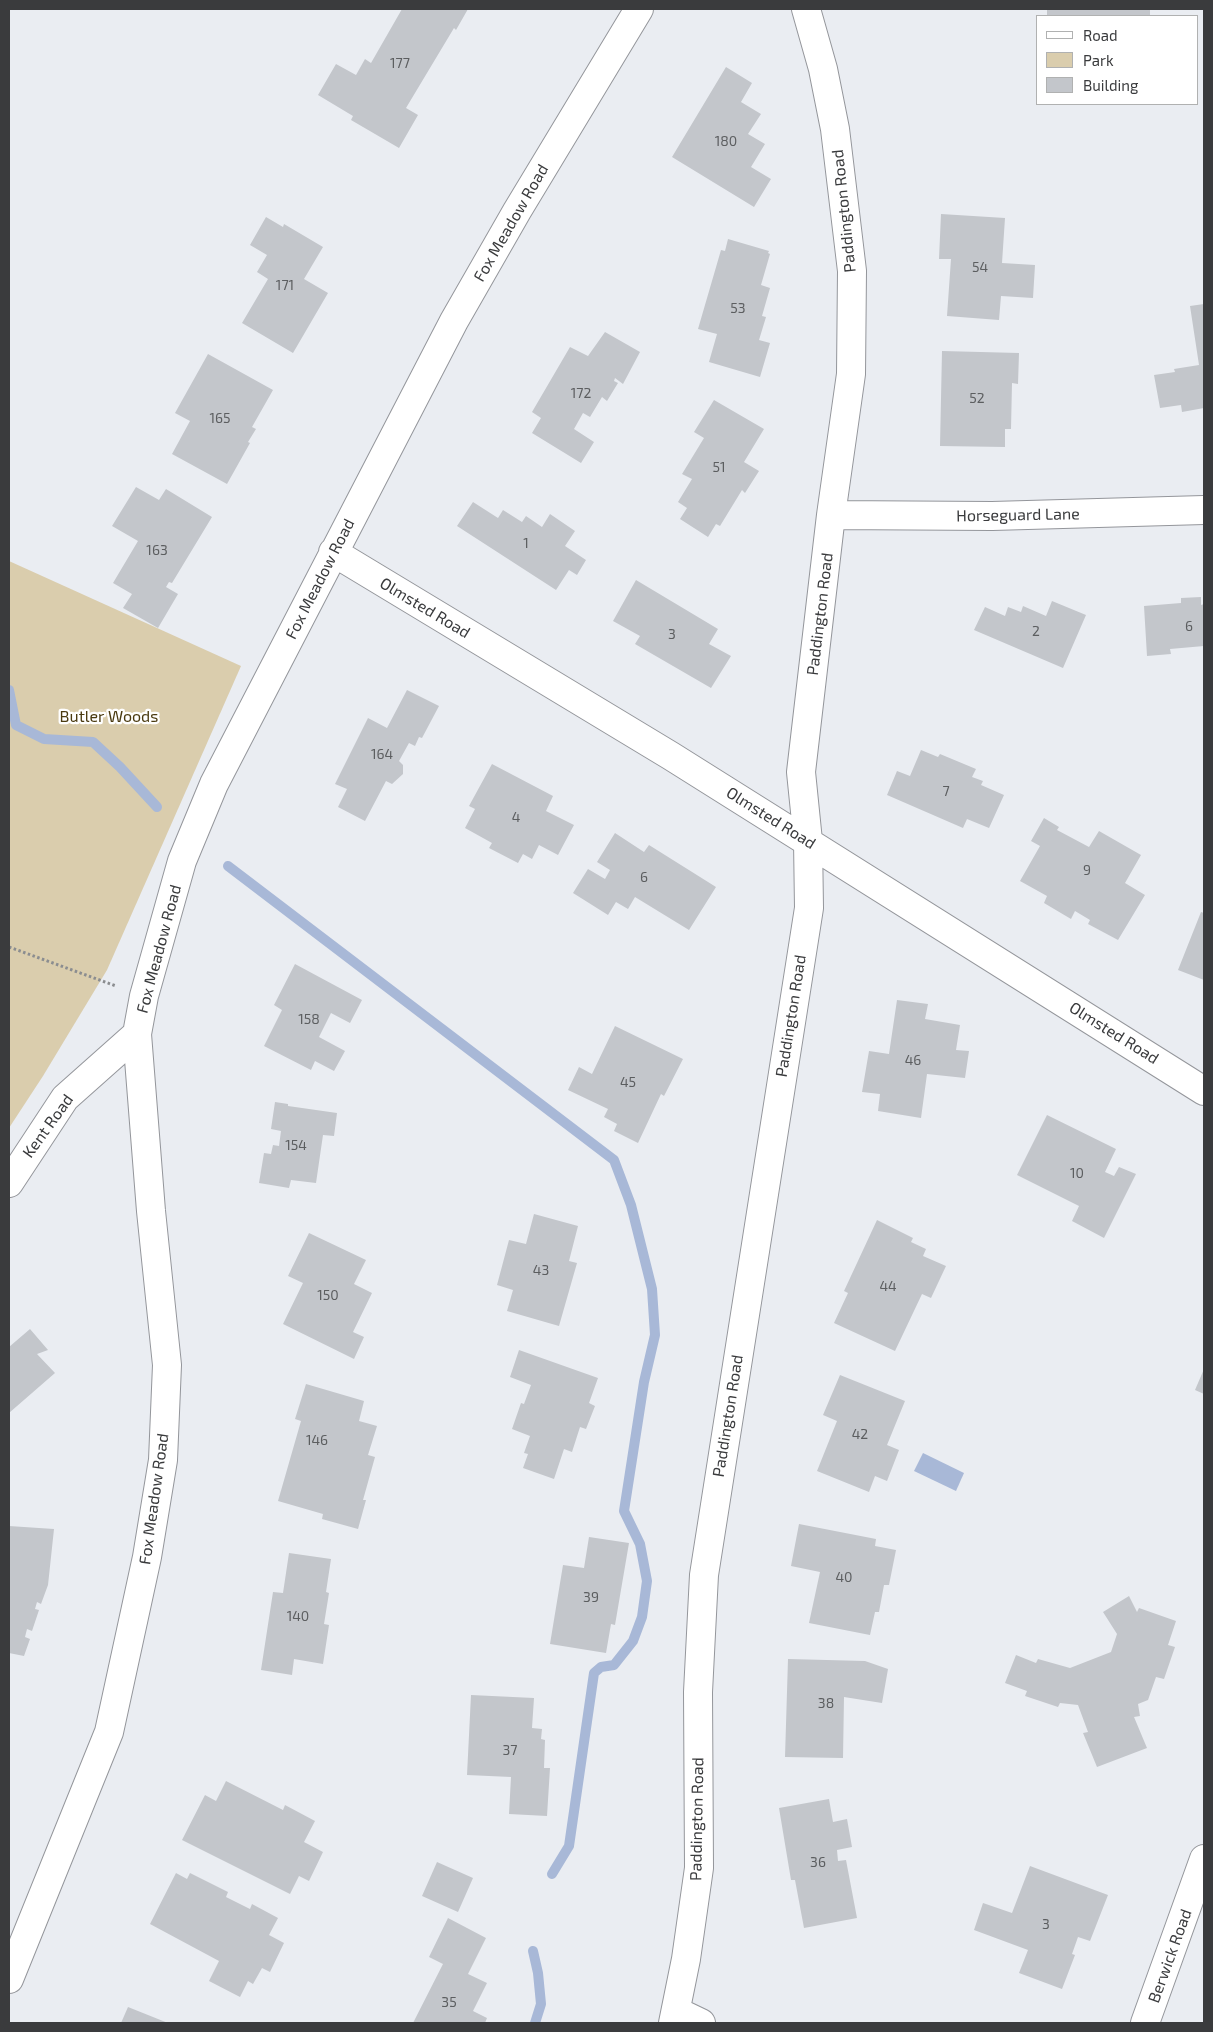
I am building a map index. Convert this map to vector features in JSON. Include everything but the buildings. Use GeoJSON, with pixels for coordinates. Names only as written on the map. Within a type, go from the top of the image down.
{"type":"FeatureCollection","features":[{"type":"Feature","properties":{"kind":"street","name":"Fox Meadow Road"},"geometry":{"type":"LineString","coordinates":[[9,1979],[109,1732],[147,1557],[163,1460],[167,1365],[151,1211],[137,1034],[144,996],[182,861],[214,784],[454,321],[517,211],[639,9]]}},
{"type":"Feature","properties":{"kind":"street","name":"Paddington Road"},"geometry":{"type":"LineString","coordinates":[[675,2017],[686,1959],[699,1868],[698,1692],[704,1575],[809,908],[808,841],[801,772],[831,516],[851,374],[852,271],[835,129],[823,69],[806,9]]}},
{"type":"Feature","properties":{"kind":"street","name":"Horseguard Lane"},"geometry":{"type":"LineString","coordinates":[[831,516],[992,516],[1204,510]]}},
{"type":"Feature","properties":{"kind":"street","name":"Olmsted Road"},"geometry":{"type":"LineString","coordinates":[[333,552],[808,841],[1204,1091]]}},
{"type":"Feature","properties":{"kind":"street","name":"Kent Road"},"geometry":{"type":"LineString","coordinates":[[9,1183],[65,1098],[137,1034]]}},
{"type":"Feature","properties":{"kind":"street","name":"Berwick Road"},"geometry":{"type":"LineString","coordinates":[[1145,2023],[1204,1859]]}},
{"type":"Feature","properties":{"kind":"street"},"geometry":{"type":"LineString","coordinates":[[675,2017],[701,2023]]}},
{"type":"Feature","properties":{"kind":"path"},"geometry":{"type":"LineString","coordinates":[[9,947],[144,996]]}},
{"type":"Feature","properties":{"kind":"green space","name":"Butler Woods"},"geometry":{"type":"Polygon","coordinates":[[[9,561],[241,666],[107,970],[9,1128],[9,561]]]}},
{"type":"Feature","properties":{"kind":"water"},"geometry":{"type":"Polygon","coordinates":[[[923,1453],[964,1473],[956,1491],[914,1471],[923,1453]]]}},
{"type":"Feature","properties":{"kind":"waterway"},"geometry":{"type":"LineString","coordinates":[[9,690],[16,725],[44,739],[93,742],[120,767],[157,807]]}},
{"type":"Feature","properties":{"kind":"waterway"},"geometry":{"type":"LineString","coordinates":[[228,866],[614,1160],[631,1205],[652,1289],[655,1335],[644,1382],[624,1511],[640,1544],[647,1581],[642,1617],[633,1641],[614,1665],[601,1667],[594,1673],[569,1846],[552,1874]]}},
{"type":"Feature","properties":{"kind":"waterway"},"geometry":{"type":"LineString","coordinates":[[533,1951],[538,1973],[541,2004],[535,2023]]}}]}
